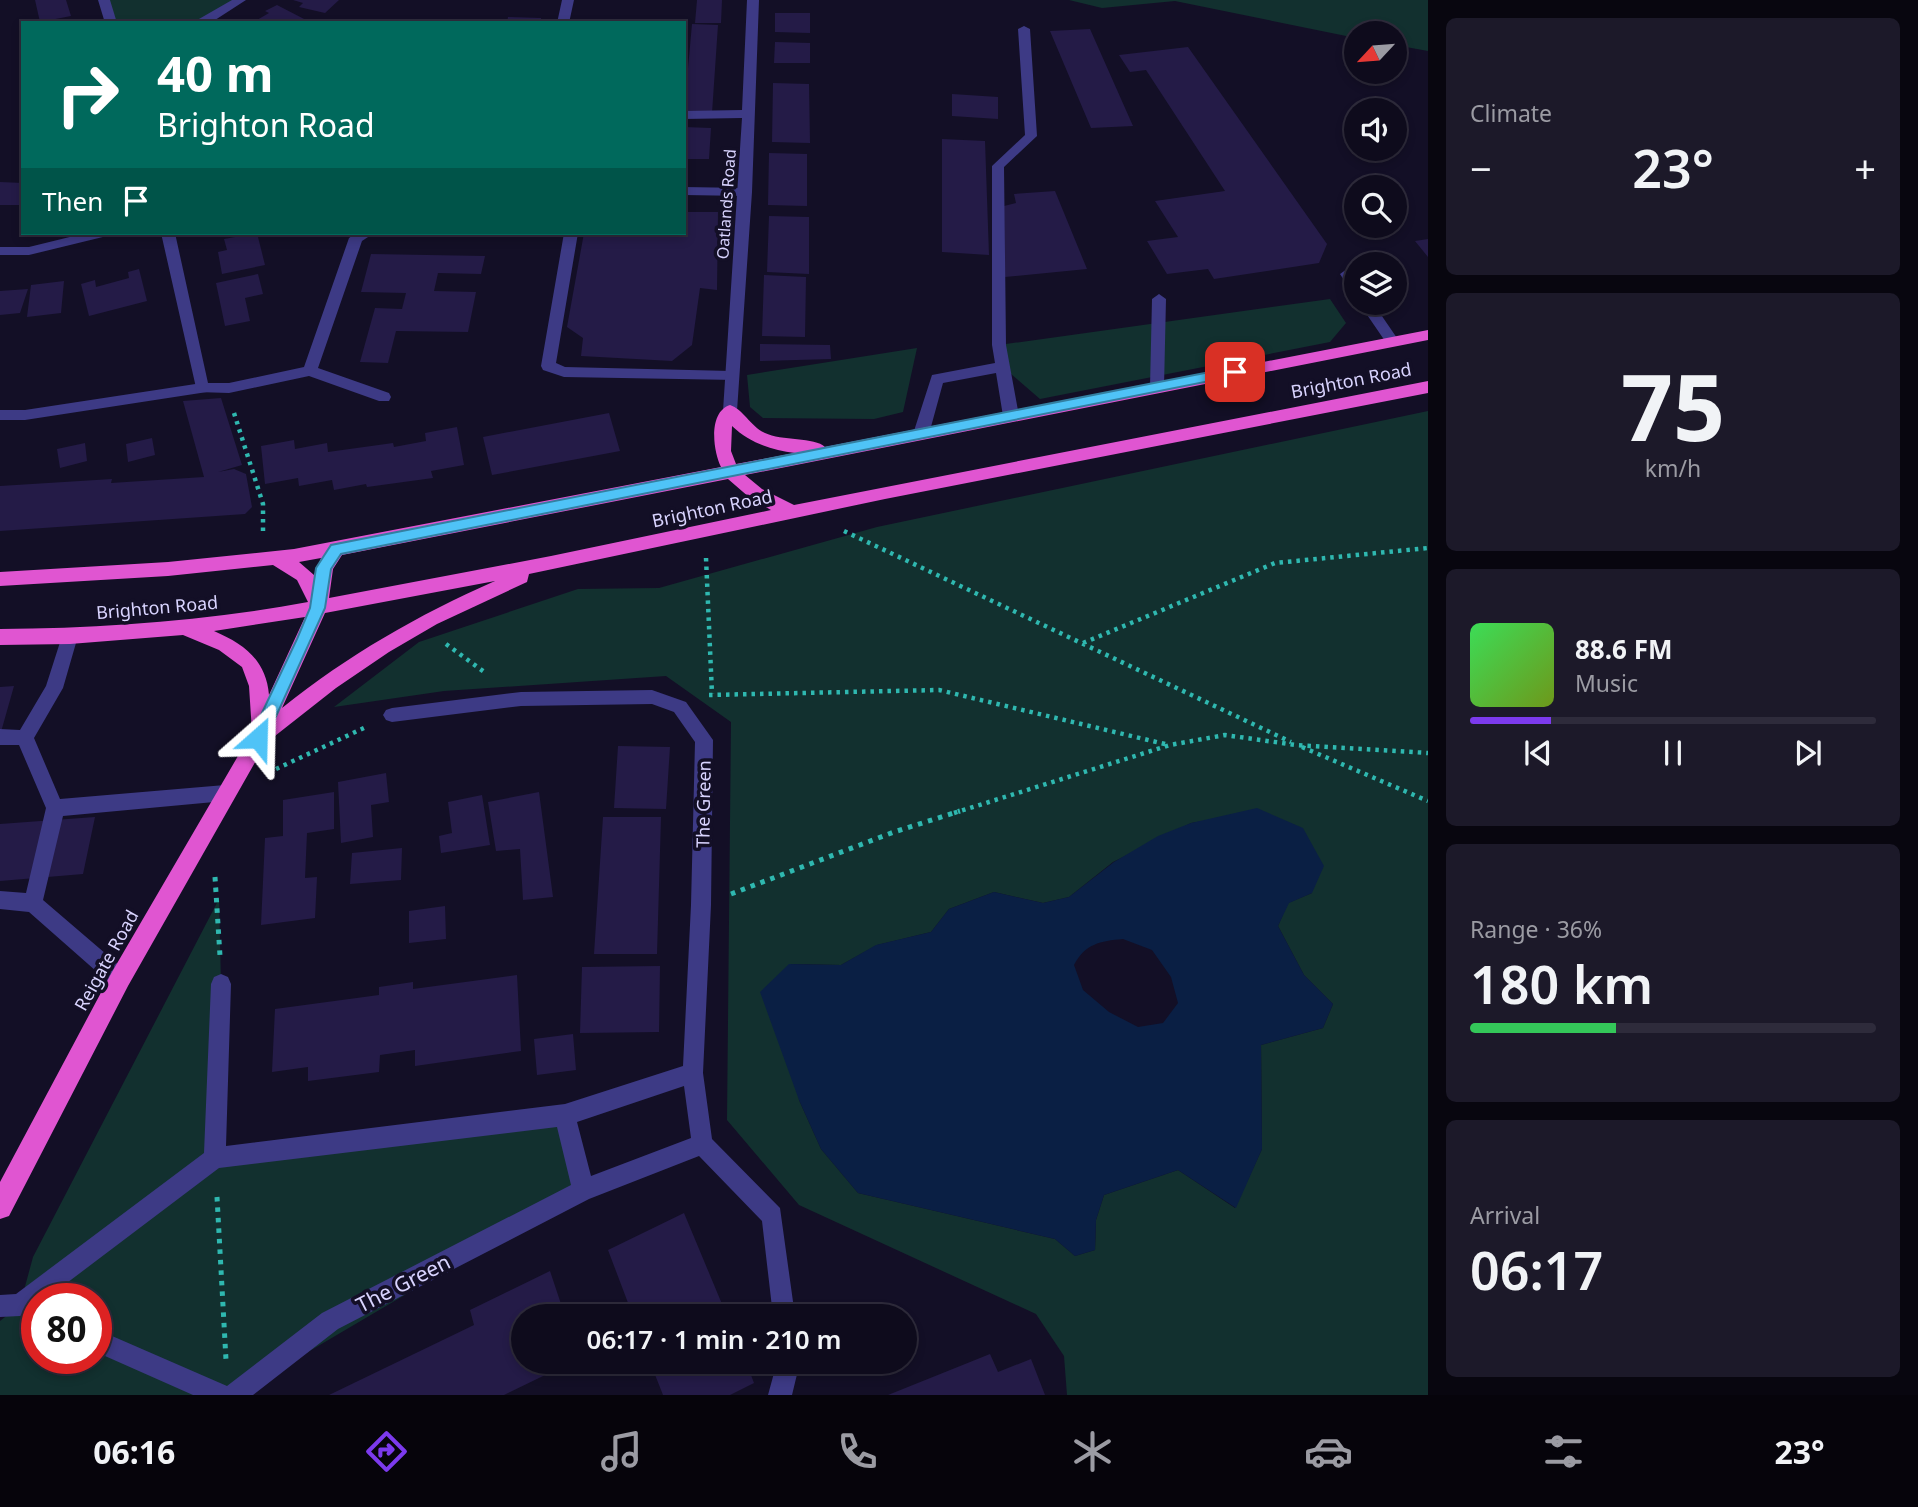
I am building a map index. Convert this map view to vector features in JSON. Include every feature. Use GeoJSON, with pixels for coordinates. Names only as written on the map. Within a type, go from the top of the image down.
{"type":"FeatureCollection","features":[{"type":"Feature","properties":{"kind":"highway","name":"Brighton Road"},"geometry":{"type":"LineString","coordinates":[[0,579],[75,576],[270,560],[336,550],[1428,335]]}},
{"type":"Feature","properties":{"kind":"highway","name":"Brighton Road"},"geometry":{"type":"LineString","coordinates":[[0,637],[70,636],[186,628],[318,608],[1428,387]]}},
{"type":"Feature","properties":{"kind":"highway"},"geometry":{"type":"LineString","coordinates":[[730,411],[739,425],[753,436],[797,447],[848,448]]}},
{"type":"Feature","properties":{"kind":"highway"},"geometry":{"type":"LineString","coordinates":[[730,411],[722,435],[723,451],[733,473],[750,491],[793,512]]}},
{"type":"Feature","properties":{"kind":"highway"},"geometry":{"type":"LineString","coordinates":[[258,738],[318,608],[324,568],[336,550]]}},
{"type":"Feature","properties":{"kind":"highway"},"geometry":{"type":"LineString","coordinates":[[270,560],[294,567],[306,577],[315,589],[318,608]]}},
{"type":"Feature","properties":{"kind":"highway"},"geometry":{"type":"LineString","coordinates":[[258,738],[319,688],[420,624],[551,563]]}},
{"type":"Feature","properties":{"kind":"highway"},"geometry":{"type":"LineString","coordinates":[[186,628],[223,642],[248,658],[262,690],[258,738]]}},
{"type":"Feature","properties":{"kind":"highway","name":"Reigate Road"},"geometry":{"type":"LineString","coordinates":[[0,1207],[120,979],[258,738]]}},
{"type":"Feature","properties":{"kind":"street"},"geometry":{"type":"LineString","coordinates":[[104,0],[110,21]]}},
{"type":"Feature","properties":{"kind":"street"},"geometry":{"type":"LineString","coordinates":[[205,21],[240,0]]}},
{"type":"Feature","properties":{"kind":"street"},"geometry":{"type":"LineString","coordinates":[[563,21],[568,0]]}},
{"type":"Feature","properties":{"kind":"street","name":"Oatlands Road"},"geometry":{"type":"LineString","coordinates":[[730,411],[745,192],[753,0]]}},
{"type":"Feature","properties":{"kind":"street"},"geometry":{"type":"LineString","coordinates":[[1011,416],[999,345],[998,166],[1031,136],[1024,29]]}},
{"type":"Feature","properties":{"kind":"street"},"geometry":{"type":"LineString","coordinates":[[686,114],[749,114]]}},
{"type":"Feature","properties":{"kind":"street"},"geometry":{"type":"LineString","coordinates":[[686,191],[745,192]]}},
{"type":"Feature","properties":{"kind":"street"},"geometry":{"type":"LineString","coordinates":[[0,251],[29,251],[94,235]]}},
{"type":"Feature","properties":{"kind":"street"},"geometry":{"type":"LineString","coordinates":[[168,235],[202,388]]}},
{"type":"Feature","properties":{"kind":"street"},"geometry":{"type":"LineString","coordinates":[[310,371],[356,238],[363,235]]}},
{"type":"Feature","properties":{"kind":"street"},"geometry":{"type":"LineString","coordinates":[[571,235],[548,366],[564,372],[731,376]]}},
{"type":"Feature","properties":{"kind":"street"},"geometry":{"type":"LineString","coordinates":[[1157,387],[1159,299]]}},
{"type":"Feature","properties":{"kind":"street"},"geometry":{"type":"LineString","coordinates":[[1374,315],[1392,341]]}},
{"type":"Feature","properties":{"kind":"street"},"geometry":{"type":"LineString","coordinates":[[922,434],[937,379],[1003,367]]}},
{"type":"Feature","properties":{"kind":"street"},"geometry":{"type":"LineString","coordinates":[[0,415],[25,415],[202,388],[229,388],[310,371],[384,397]]}},
{"type":"Feature","properties":{"kind":"street"},"geometry":{"type":"LineString","coordinates":[[24,738],[54,688],[70,636]]}},
{"type":"Feature","properties":{"kind":"street"},"geometry":{"type":"LineString","coordinates":[[393,715],[522,699],[652,696],[680,707]]}},
{"type":"Feature","properties":{"kind":"street","name":"The Green"},"geometry":{"type":"LineString","coordinates":[[234,1395],[330,1321],[583,1190],[702,1144],[693,1073],[701,905],[704,740],[680,707]]}},
{"type":"Feature","properties":{"kind":"street"},"geometry":{"type":"LineString","coordinates":[[0,737],[24,738]]}},
{"type":"Feature","properties":{"kind":"street"},"geometry":{"type":"LineString","coordinates":[[24,738],[55,808],[33,902]]}},
{"type":"Feature","properties":{"kind":"street"},"geometry":{"type":"LineString","coordinates":[[55,808],[225,793]]}},
{"type":"Feature","properties":{"kind":"street"},"geometry":{"type":"LineString","coordinates":[[0,900],[33,902],[120,979]]}},
{"type":"Feature","properties":{"kind":"street"},"geometry":{"type":"LineString","coordinates":[[215,1158],[220,985]]}},
{"type":"Feature","properties":{"kind":"street"},"geometry":{"type":"LineString","coordinates":[[19,1308],[215,1158],[565,1115],[693,1073]]}},
{"type":"Feature","properties":{"kind":"street"},"geometry":{"type":"LineString","coordinates":[[565,1115],[583,1190]]}},
{"type":"Feature","properties":{"kind":"street"},"geometry":{"type":"LineString","coordinates":[[702,1144],[772,1216],[783,1304]]}},
{"type":"Feature","properties":{"kind":"street"},"geometry":{"type":"LineString","coordinates":[[112,1347],[220,1395]]}},
{"type":"Feature","properties":{"kind":"street"},"geometry":{"type":"LineString","coordinates":[[780,1395],[786,1374]]}},
{"type":"Feature","properties":{"kind":"path"},"geometry":{"type":"LineString","coordinates":[[229,388],[263,505],[270,560]]}},
{"type":"Feature","properties":{"kind":"path"},"geometry":{"type":"LineString","coordinates":[[834,504],[845,532],[1296,745],[1428,801]]}},
{"type":"Feature","properties":{"kind":"path"},"geometry":{"type":"LineString","coordinates":[[705,530],[712,694]]}},
{"type":"Feature","properties":{"kind":"path"},"geometry":{"type":"LineString","coordinates":[[1083,643],[1275,563],[1428,548]]}},
{"type":"Feature","properties":{"kind":"path"},"geometry":{"type":"LineString","coordinates":[[420,624],[522,699]]}},
{"type":"Feature","properties":{"kind":"path"},"geometry":{"type":"LineString","coordinates":[[680,707],[712,694],[939,690],[1170,745]]}},
{"type":"Feature","properties":{"kind":"path"},"geometry":{"type":"LineString","coordinates":[[273,771],[393,715]]}},
{"type":"Feature","properties":{"kind":"path"},"geometry":{"type":"LineString","coordinates":[[701,905],[894,832],[1170,745],[1225,734],[1296,745],[1428,753]]}},
{"type":"Feature","properties":{"kind":"path"},"geometry":{"type":"LineString","coordinates":[[208,824],[219,899],[220,985]]}},
{"type":"Feature","properties":{"kind":"path"},"geometry":{"type":"LineString","coordinates":[[215,1158],[227,1367]]}},
{"type":"Feature","properties":{"kind":"green space"},"geometry":{"type":"Polygon","coordinates":[[[104,0],[240,0],[205,21],[110,21],[104,0]]]}},
{"type":"Feature","properties":{"kind":"green space"},"geometry":{"type":"Polygon","coordinates":[[[1069,0],[1428,0],[1428,51],[1407,47],[1407,21],[1344,21],[1344,36],[1175,1],[1102,8],[1069,0]]]}},
{"type":"Feature","properties":{"kind":"green space"},"geometry":{"type":"Polygon","coordinates":[[[1330,299],[1346,323],[1330,342],[1040,399],[1003,367],[999,345],[1330,299]]]}},
{"type":"Feature","properties":{"kind":"green space"},"geometry":{"type":"Polygon","coordinates":[[[917,348],[903,412],[874,419],[763,418],[750,407],[747,375],[917,348]]]}},
{"type":"Feature","properties":{"kind":"green space"},"geometry":{"type":"Polygon","coordinates":[[[1428,411],[1428,1395],[1067,1395],[1064,1356],[1036,1314],[799,1205],[727,1120],[731,722],[666,676],[444,691],[334,707],[419,642],[578,589],[659,588],[877,527],[1428,411]],[[1209,820],[1191,823],[1113,862],[1069,897],[1043,903],[994,892],[949,909],[931,932],[877,945],[841,965],[790,964],[799,1100],[821,1149],[858,1193],[1055,1239],[1075,1256],[1095,1250],[1096,1220],[1104,1195],[1178,1170],[1235,1208],[1262,1149],[1261,1045],[1323,1028],[1333,1004],[1304,975],[1278,926],[1288,903],[1312,893],[1209,820]]]}},
{"type":"Feature","properties":{"kind":"green space"},"geometry":{"type":"Polygon","coordinates":[[[219,899],[221,984],[215,1158],[565,1115],[583,1190],[235,1395],[0,1395],[0,1321],[21,1301],[21,1374],[112,1374],[112,1283],[26,1283],[33,1257],[219,899]]]}},
{"type":"Feature","properties":{"kind":"water"},"geometry":{"type":"Polygon","coordinates":[[[1257,808],[1303,828],[1324,866],[1312,893],[1289,903],[1278,926],[1304,975],[1333,1004],[1323,1028],[1261,1045],[1262,1149],[1236,1208],[1178,1170],[1104,1195],[1096,1220],[1095,1250],[1075,1256],[1055,1239],[858,1193],[821,1149],[799,1100],[760,992],[789,964],[841,965],[876,945],[931,932],[949,909],[994,892],[1043,903],[1069,897],[1114,862],[1158,836],[1191,823],[1257,808]],[[1123,939],[1088,948],[1074,965],[1083,990],[1109,1012],[1138,1027],[1163,1023],[1178,1003],[1171,977],[1152,950],[1123,939]]]}},
{"type":"Feature","properties":{"kind":"building"},"geometry":{"type":"Polygon","coordinates":[[[35,0],[66,0],[71,16],[40,21],[35,0]]]}},
{"type":"Feature","properties":{"kind":"building"},"geometry":{"type":"Polygon","coordinates":[[[293,0],[339,0],[325,13],[299,7],[303,3],[293,0]]]}},
{"type":"Feature","properties":{"kind":"building"},"geometry":{"type":"Polygon","coordinates":[[[697,0],[722,0],[721,23],[695,23],[697,0]]]}},
{"type":"Feature","properties":{"kind":"building"},"geometry":{"type":"Polygon","coordinates":[[[277,5],[306,20],[255,21],[269,13],[265,11],[277,5]]]}},
{"type":"Feature","properties":{"kind":"building"},"geometry":{"type":"Polygon","coordinates":[[[775,13],[810,13],[810,33],[775,32],[775,13]]]}},
{"type":"Feature","properties":{"kind":"building"},"geometry":{"type":"Polygon","coordinates":[[[508,17],[541,18],[541,21],[507,21],[508,17]]]}},
{"type":"Feature","properties":{"kind":"building"},"geometry":{"type":"Polygon","coordinates":[[[692,24],[718,25],[712,113],[686,112],[692,24]]]}},
{"type":"Feature","properties":{"kind":"building"},"geometry":{"type":"Polygon","coordinates":[[[1090,29],[1133,126],[1091,128],[1050,31],[1090,29]]]}},
{"type":"Feature","properties":{"kind":"building"},"geometry":{"type":"Polygon","coordinates":[[[775,42],[810,43],[810,63],[774,63],[775,42]]]}},
{"type":"Feature","properties":{"kind":"building"},"geometry":{"type":"Polygon","coordinates":[[[1188,47],[1327,244],[1319,263],[1214,279],[1208,269],[1167,274],[1147,241],[1178,237],[1155,201],[1225,191],[1146,70],[1130,72],[1119,55],[1188,47]]]}},
{"type":"Feature","properties":{"kind":"building"},"geometry":{"type":"Polygon","coordinates":[[[773,83],[809,84],[810,143],[772,142],[773,83]]]}},
{"type":"Feature","properties":{"kind":"building"},"geometry":{"type":"Polygon","coordinates":[[[952,94],[998,97],[998,119],[952,116],[952,94]]]}},
{"type":"Feature","properties":{"kind":"building"},"geometry":{"type":"Polygon","coordinates":[[[686,127],[711,128],[709,159],[686,159],[686,127]]]}},
{"type":"Feature","properties":{"kind":"building"},"geometry":{"type":"Polygon","coordinates":[[[942,139],[985,141],[989,255],[942,252],[942,139]]]}},
{"type":"Feature","properties":{"kind":"building"},"geometry":{"type":"Polygon","coordinates":[[[769,153],[807,154],[807,206],[768,205],[769,153]]]}},
{"type":"Feature","properties":{"kind":"building"},"geometry":{"type":"Polygon","coordinates":[[[0,182],[21,183],[21,205],[0,205],[0,182]]]}},
{"type":"Feature","properties":{"kind":"building"},"geometry":{"type":"Polygon","coordinates":[[[1055,191],[1087,269],[1005,277],[1004,206],[1016,203],[1014,194],[1055,191]]]}},
{"type":"Feature","properties":{"kind":"building"},"geometry":{"type":"Polygon","coordinates":[[[686,212],[718,212],[717,290],[700,288],[692,345],[672,361],[581,356],[583,338],[567,327],[584,235],[686,235],[686,212]]]}},
{"type":"Feature","properties":{"kind":"building"},"geometry":{"type":"Polygon","coordinates":[[[769,216],[809,217],[809,274],[767,272],[769,216]]]}},
{"type":"Feature","properties":{"kind":"building"},"geometry":{"type":"Polygon","coordinates":[[[258,235],[265,265],[222,274],[218,252],[227,250],[224,239],[258,235]]]}},
{"type":"Feature","properties":{"kind":"building"},"geometry":{"type":"Polygon","coordinates":[[[1428,239],[1428,257],[1415,241],[1428,239]]]}},
{"type":"Feature","properties":{"kind":"building"},"geometry":{"type":"Polygon","coordinates":[[[371,254],[485,256],[481,274],[438,273],[434,291],[476,292],[468,332],[396,331],[388,363],[360,362],[375,308],[402,309],[406,293],[361,292],[371,254]]]}},
{"type":"Feature","properties":{"kind":"building"},"geometry":{"type":"Polygon","coordinates":[[[139,269],[147,301],[89,316],[81,284],[95,280],[96,287],[129,278],[128,272],[139,269]]]}},
{"type":"Feature","properties":{"kind":"building"},"geometry":{"type":"Polygon","coordinates":[[[258,274],[263,294],[245,298],[250,321],[225,326],[216,283],[258,274]]]}},
{"type":"Feature","properties":{"kind":"building"},"geometry":{"type":"Polygon","coordinates":[[[764,275],[806,277],[805,337],[762,336],[764,275]]]}},
{"type":"Feature","properties":{"kind":"building"},"geometry":{"type":"Polygon","coordinates":[[[64,281],[61,313],[27,317],[31,285],[64,281]]]}},
{"type":"Feature","properties":{"kind":"building"},"geometry":{"type":"Polygon","coordinates":[[[28,289],[20,313],[0,315],[0,291],[28,289]]]}},
{"type":"Feature","properties":{"kind":"building"},"geometry":{"type":"Polygon","coordinates":[[[760,344],[830,345],[831,359],[760,361],[760,344]]]}},
{"type":"Feature","properties":{"kind":"building"},"geometry":{"type":"Polygon","coordinates":[[[221,398],[242,465],[218,472],[234,469],[246,474],[252,507],[245,514],[0,531],[0,486],[204,477],[183,401],[221,398]]]}},
{"type":"Feature","properties":{"kind":"building"},"geometry":{"type":"Polygon","coordinates":[[[609,413],[620,451],[492,475],[483,437],[609,413]]]}},
{"type":"Feature","properties":{"kind":"building"},"geometry":{"type":"Polygon","coordinates":[[[457,427],[464,465],[431,471],[433,478],[367,487],[366,484],[334,490],[332,480],[299,486],[298,478],[265,484],[261,446],[294,440],[295,449],[327,443],[328,452],[393,443],[394,447],[426,441],[425,433],[457,427]]]}},
{"type":"Feature","properties":{"kind":"building"},"geometry":{"type":"Polygon","coordinates":[[[152,438],[155,455],[128,462],[126,444],[152,438]]]}},
{"type":"Feature","properties":{"kind":"building"},"geometry":{"type":"Polygon","coordinates":[[[85,443],[87,461],[60,468],[57,449],[85,443]]]}},
{"type":"Feature","properties":{"kind":"building"},"geometry":{"type":"Polygon","coordinates":[[[14,686],[1,732],[0,732],[0,687],[14,686]]]}},
{"type":"Feature","properties":{"kind":"building"},"geometry":{"type":"Polygon","coordinates":[[[618,746],[670,747],[666,809],[614,808],[618,746]]]}},
{"type":"Feature","properties":{"kind":"building"},"geometry":{"type":"Polygon","coordinates":[[[386,773],[389,802],[371,805],[373,837],[341,843],[338,782],[386,773]]]}},
{"type":"Feature","properties":{"kind":"building"},"geometry":{"type":"Polygon","coordinates":[[[334,792],[334,829],[307,833],[305,878],[317,877],[315,918],[261,925],[265,838],[283,836],[283,800],[334,792]]]}},
{"type":"Feature","properties":{"kind":"building"},"geometry":{"type":"Polygon","coordinates":[[[539,792],[553,897],[523,900],[520,849],[496,851],[488,802],[539,792]]]}},
{"type":"Feature","properties":{"kind":"building"},"geometry":{"type":"Polygon","coordinates":[[[482,795],[490,845],[441,853],[439,836],[452,833],[448,802],[482,795]]]}},
{"type":"Feature","properties":{"kind":"building"},"geometry":{"type":"Polygon","coordinates":[[[95,817],[83,874],[0,881],[0,824],[95,817]]]}},
{"type":"Feature","properties":{"kind":"building"},"geometry":{"type":"Polygon","coordinates":[[[603,817],[661,817],[657,954],[594,954],[603,817]]]}},
{"type":"Feature","properties":{"kind":"building"},"geometry":{"type":"Polygon","coordinates":[[[402,848],[401,880],[350,884],[352,853],[402,848]]]}},
{"type":"Feature","properties":{"kind":"building"},"geometry":{"type":"Polygon","coordinates":[[[445,906],[446,939],[409,943],[409,911],[445,906]]]}},
{"type":"Feature","properties":{"kind":"building"},"geometry":{"type":"Polygon","coordinates":[[[660,966],[659,1032],[580,1033],[582,967],[660,966]]]}},
{"type":"Feature","properties":{"kind":"building"},"geometry":{"type":"Polygon","coordinates":[[[517,975],[521,1051],[415,1066],[415,1050],[380,1055],[379,1072],[308,1081],[308,1067],[272,1072],[275,1009],[379,995],[379,987],[413,982],[413,989],[517,975]]]}},
{"type":"Feature","properties":{"kind":"building"},"geometry":{"type":"Polygon","coordinates":[[[573,1034],[576,1070],[537,1075],[534,1039],[573,1034]]]}},
{"type":"Feature","properties":{"kind":"building"},"geometry":{"type":"Polygon","coordinates":[[[684,1213],[722,1304],[628,1304],[608,1250],[684,1213]]]}},
{"type":"Feature","properties":{"kind":"building"},"geometry":{"type":"Polygon","coordinates":[[[550,1271],[561,1304],[511,1304],[511,1374],[547,1374],[504,1395],[329,1395],[474,1325],[470,1310],[550,1271]]]}},
{"type":"Feature","properties":{"kind":"building"},"geometry":{"type":"Polygon","coordinates":[[[990,1354],[998,1372],[1031,1359],[1045,1395],[888,1395],[990,1354]]]}},
{"type":"Feature","properties":{"kind":"building"},"geometry":{"type":"Polygon","coordinates":[[[655,1374],[751,1374],[754,1383],[730,1395],[663,1395],[655,1374]]]}},
{"type":"Feature","properties":{"kind":"route"},"geometry":{"type":"LineString","coordinates":[[258,738],[318,608],[324,568],[336,550],[1235,372]]}}]}
